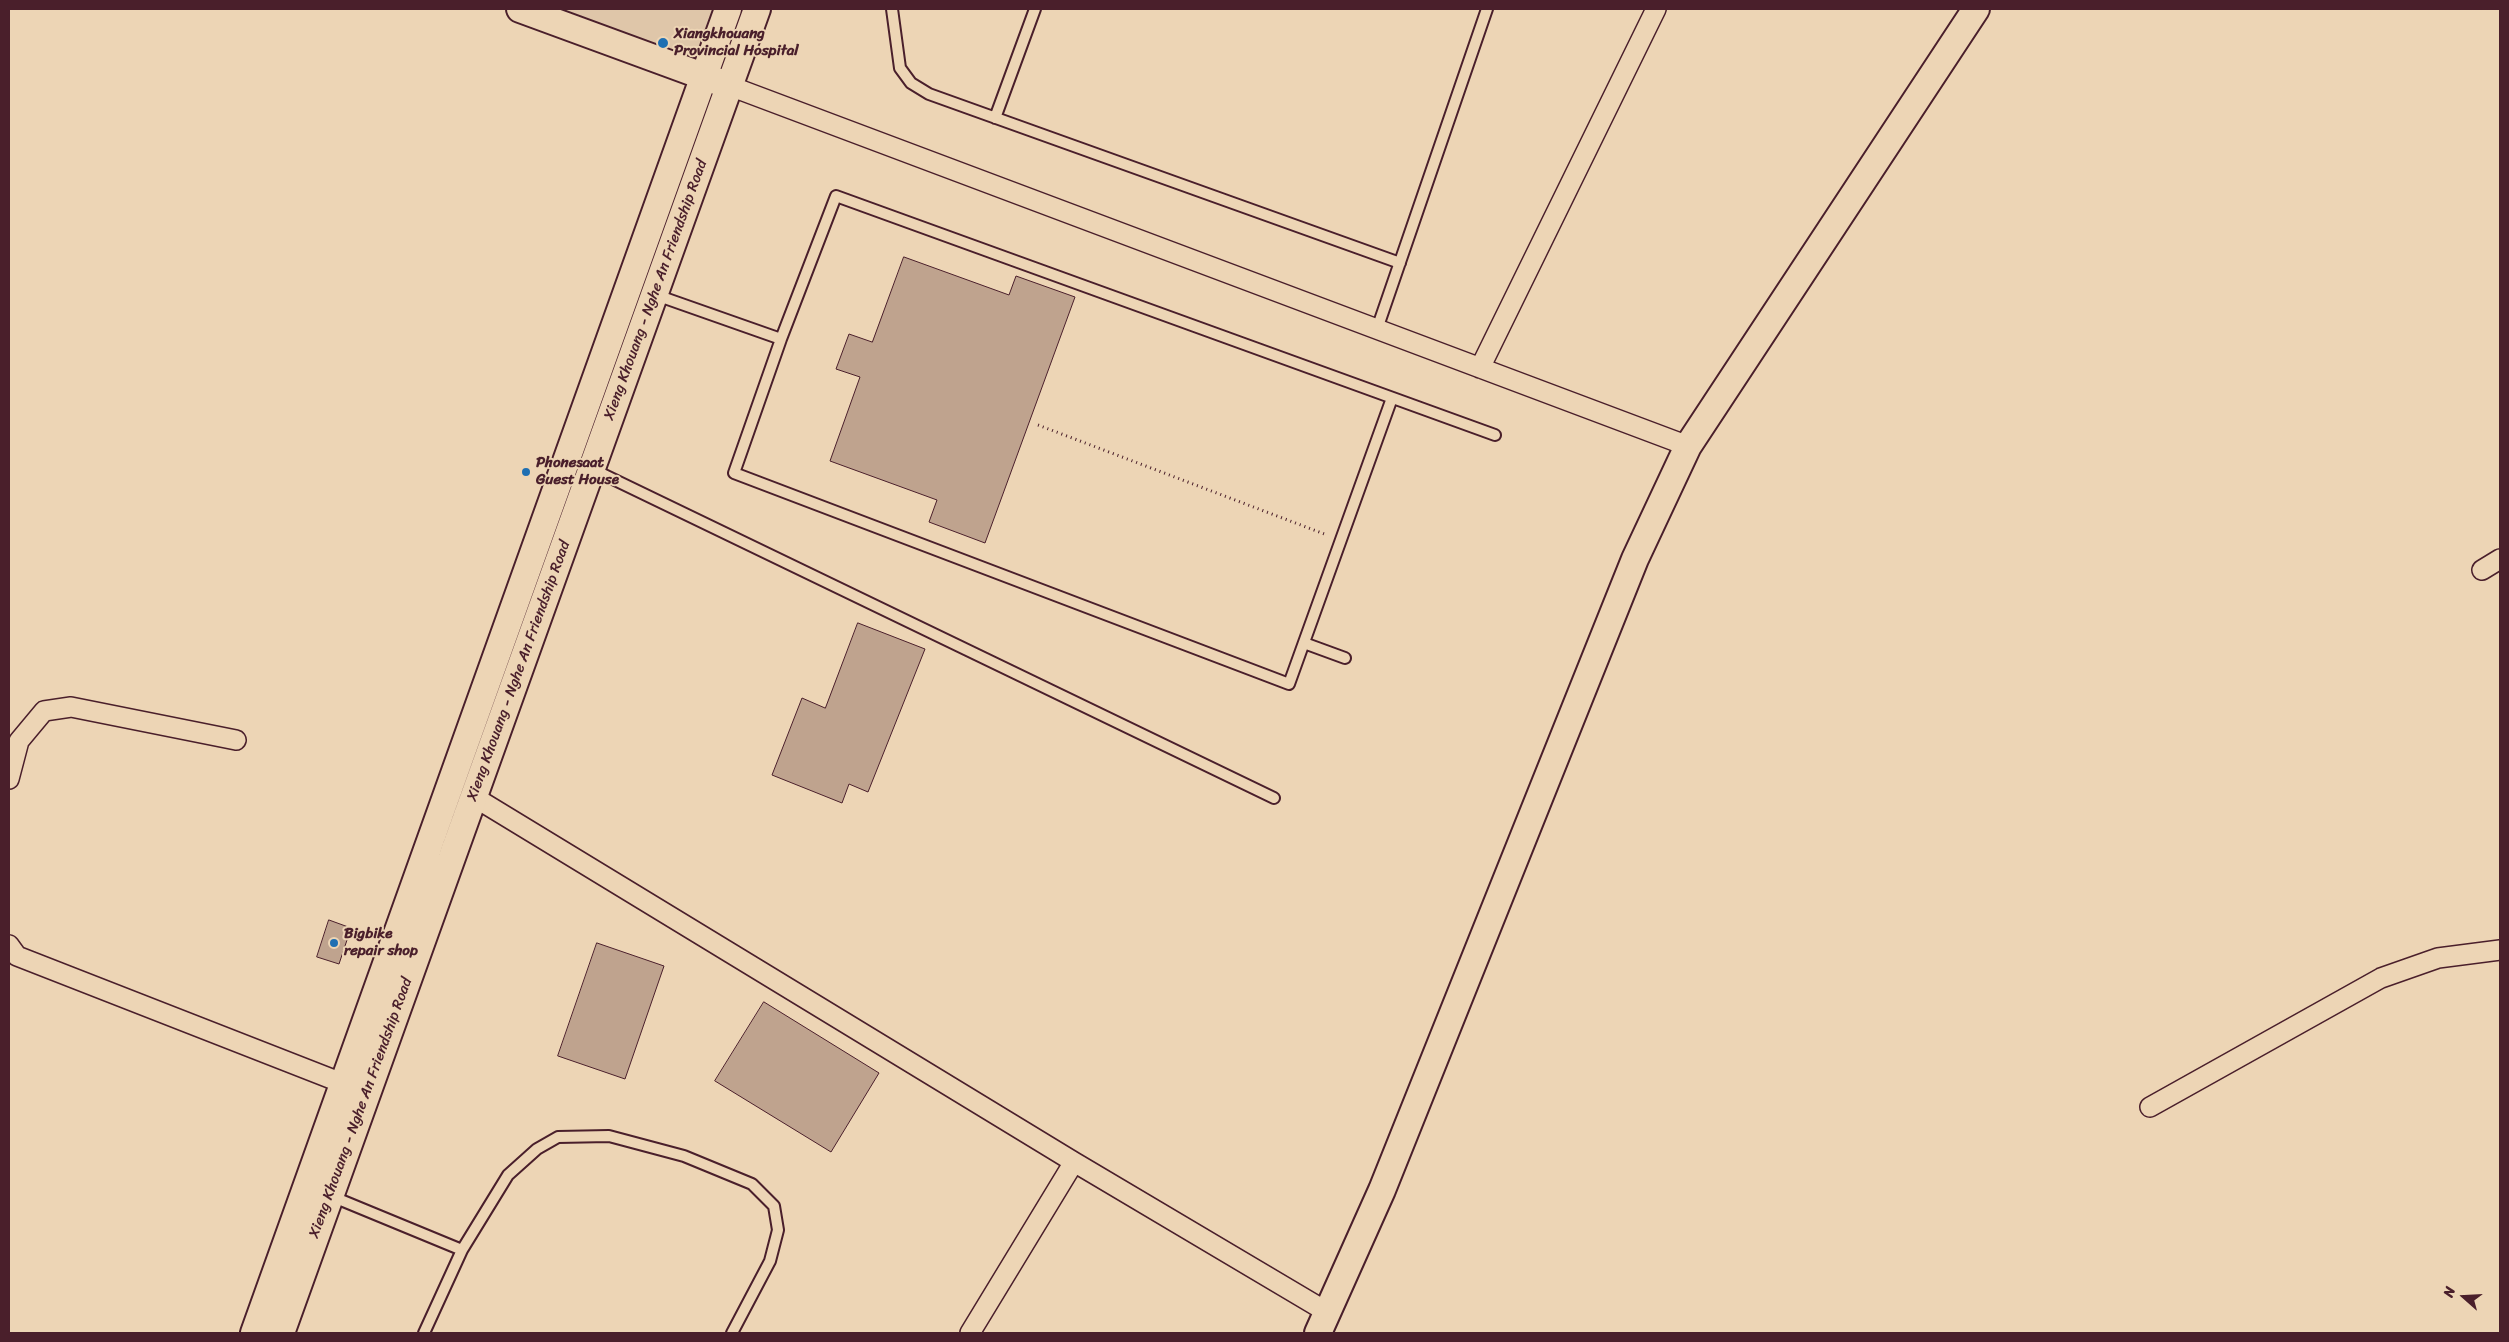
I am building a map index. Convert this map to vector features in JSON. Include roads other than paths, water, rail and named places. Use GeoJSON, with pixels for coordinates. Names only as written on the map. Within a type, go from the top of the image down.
{"type":"FeatureCollection","features":[{"type":"Feature","properties":{"kind":"street"},"geometry":{"type":"LineString","coordinates":[[520,9],[1688,446]]}},
{"type":"Feature","properties":{"kind":"street","name":"Xieng Khouang - Nghe An Friendship Road"},"geometry":{"type":"LineString","coordinates":[[254,1333],[728,9]]}},
{"type":"Feature","properties":{"kind":"street","name":"Xieng Khouang - Nghe An Friendship Road"},"geometry":{"type":"LineString","coordinates":[[281,1333],[366,1089],[474,797],[757,9]]}},
{"type":"Feature","properties":{"kind":"street"},"geometry":{"type":"LineString","coordinates":[[1480,368],[1656,9]]}},
{"type":"Feature","properties":{"kind":"street"},"geometry":{"type":"LineString","coordinates":[[448,787],[474,797],[1074,1162],[1323,1323],[1397,1153],[1635,559],[1688,446],[1971,10]]}},
{"type":"Feature","properties":{"kind":"street"},"geometry":{"type":"LineString","coordinates":[[2482,570],[2500,559]]}},
{"type":"Feature","properties":{"kind":"street"},"geometry":{"type":"LineString","coordinates":[[9,779],[14,737],[44,711],[71,707],[236,740]]}},
{"type":"Feature","properties":{"kind":"street"},"geometry":{"type":"LineString","coordinates":[[9,945],[17,956],[342,1083]]}},
{"type":"Feature","properties":{"kind":"street"},"geometry":{"type":"LineString","coordinates":[[2150,1107],[2381,978],[2438,958],[2500,950]]}},
{"type":"Feature","properties":{"kind":"street"},"geometry":{"type":"LineString","coordinates":[[970,1333],[1074,1162]]}},
{"type":"Feature","properties":{"kind":"lane"},"geometry":{"type":"LineString","coordinates":[[892,9],[900,68],[911,83],[929,94],[1400,263]]}},
{"type":"Feature","properties":{"kind":"lane"},"geometry":{"type":"LineString","coordinates":[[995,118],[1035,9]]}},
{"type":"Feature","properties":{"kind":"lane"},"geometry":{"type":"LineString","coordinates":[[1377,329],[1487,9]]}},
{"type":"Feature","properties":{"kind":"lane"},"geometry":{"type":"LineString","coordinates":[[1392,398],[1289,684],[734,473],[836,196],[1495,435]]}},
{"type":"Feature","properties":{"kind":"lane"},"geometry":{"type":"LineString","coordinates":[[655,294],[782,339]]}},
{"type":"Feature","properties":{"kind":"lane"},"geometry":{"type":"LineString","coordinates":[[592,469],[1274,798]]}},
{"type":"Feature","properties":{"kind":"lane"},"geometry":{"type":"LineString","coordinates":[[1304,643],[1345,658]]}},
{"type":"Feature","properties":{"kind":"lane"},"geometry":{"type":"LineString","coordinates":[[424,1333],[462,1250],[508,1175],[537,1149],[558,1137],[609,1136],[684,1156],[752,1184],[774,1206],[778,1230],[770,1261],[732,1333]]}},
{"type":"Feature","properties":{"kind":"lane"},"geometry":{"type":"LineString","coordinates":[[330,1195],[462,1250]]}},
{"type":"Feature","properties":{"kind":"place","name":"Xiangkhouang Provincial Hospital"},"geometry":{"type":"Point","coordinates":[663,43]}},
{"type":"Feature","properties":{"kind":"place","name":"Phonesaat Guest House"},"geometry":{"type":"Point","coordinates":[526,472]}},
{"type":"Feature","properties":{"kind":"place","name":"Bigbike repair shop"},"geometry":{"type":"Point","coordinates":[334,943]}}]}
